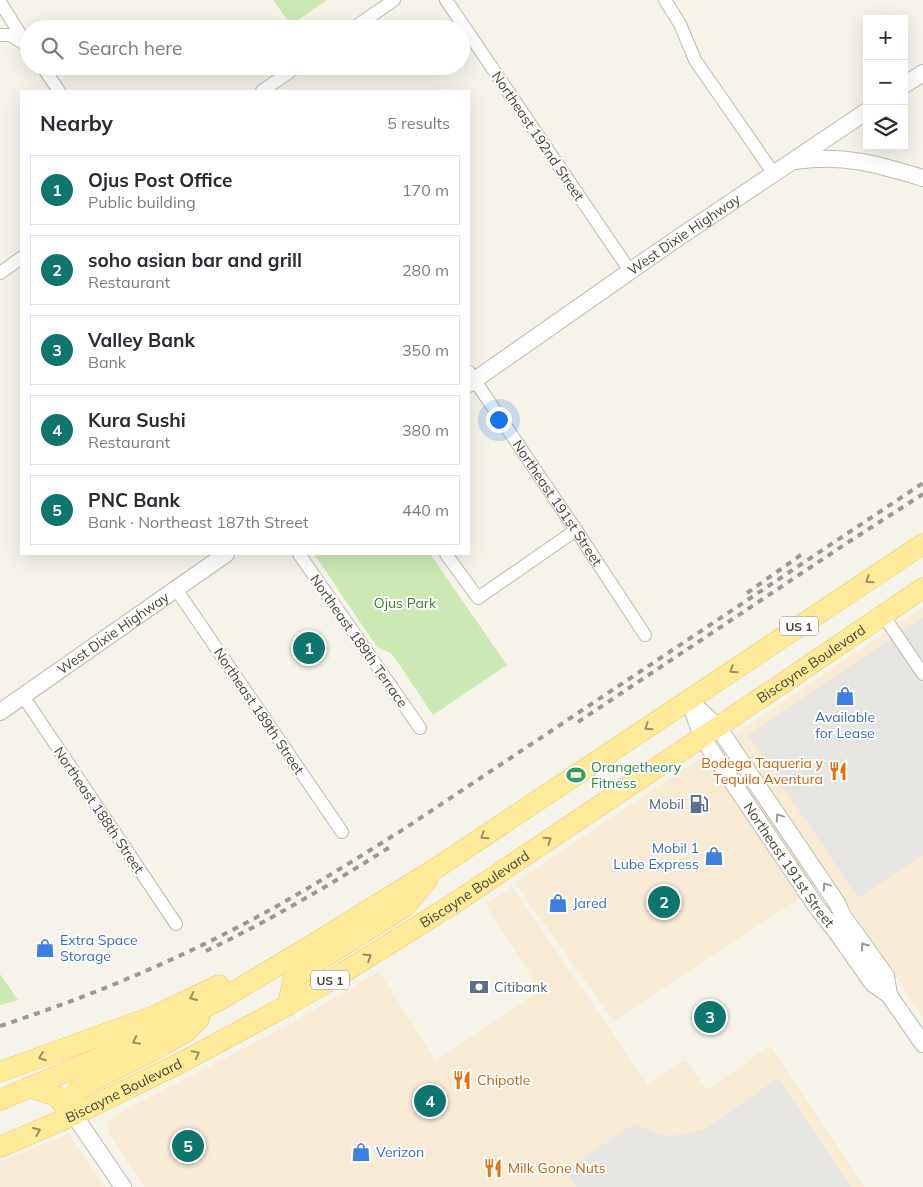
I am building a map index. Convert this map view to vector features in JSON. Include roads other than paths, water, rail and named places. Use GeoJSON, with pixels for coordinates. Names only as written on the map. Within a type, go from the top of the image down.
{"type":"FeatureCollection","features":[{"type":"Feature","properties":{"kind":"main road","name":"US 1"},"geometry":{"type":"LineString","coordinates":[[0,1100],[124,1047],[218,1001],[302,951],[438,867],[923,544]]}},
{"type":"Feature","properties":{"kind":"main road","name":"Biscayne Boulevard"},"geometry":{"type":"LineString","coordinates":[[0,1146],[74,1115],[184,1061],[341,974],[450,906],[923,588]]}},
{"type":"Feature","properties":{"kind":"main road"},"geometry":{"type":"LineString","coordinates":[[288,1005],[293,979],[406,906],[438,867]]}},
{"type":"Feature","properties":{"kind":"main road"},"geometry":{"type":"LineString","coordinates":[[0,1072],[154,1016],[250,970],[302,951]]}},
{"type":"Feature","properties":{"kind":"main road"},"geometry":{"type":"LineString","coordinates":[[74,1115],[71,1102],[75,1092],[82,1086],[186,1032],[218,1001]]}},
{"type":"Feature","properties":{"kind":"main road"},"geometry":{"type":"LineString","coordinates":[[29,1087],[56,1096],[74,1115]]}},
{"type":"Feature","properties":{"kind":"street"},"geometry":{"type":"LineString","coordinates":[[365,20],[394,0]]}},
{"type":"Feature","properties":{"kind":"street","name":"Northeast 192nd Street"},"geometry":{"type":"LineString","coordinates":[[446,0],[460,20]]}},
{"type":"Feature","properties":{"kind":"street"},"geometry":{"type":"LineString","coordinates":[[665,0],[680,24],[696,60],[774,174]]}},
{"type":"Feature","properties":{"kind":"street"},"geometry":{"type":"LineString","coordinates":[[0,2],[20,33]]}},
{"type":"Feature","properties":{"kind":"street"},"geometry":{"type":"LineString","coordinates":[[0,35],[10,35],[20,41]]}},
{"type":"Feature","properties":{"kind":"street","name":"Northeast 192nd Street"},"geometry":{"type":"LineString","coordinates":[[470,35],[630,272]]}},
{"type":"Feature","properties":{"kind":"street"},"geometry":{"type":"LineString","coordinates":[[908,83],[923,73]]}},
{"type":"Feature","properties":{"kind":"street"},"geometry":{"type":"LineString","coordinates":[[48,75],[58,90]]}},
{"type":"Feature","properties":{"kind":"street"},"geometry":{"type":"LineString","coordinates":[[269,89],[287,75]]}},
{"type":"Feature","properties":{"kind":"street"},"geometry":{"type":"LineString","coordinates":[[792,162],[863,114]]}},
{"type":"Feature","properties":{"kind":"street","name":"West Dixie Highway"},"geometry":{"type":"LineString","coordinates":[[471,379],[792,162],[823,158],[858,161],[923,178]]}},
{"type":"Feature","properties":{"kind":"street"},"geometry":{"type":"LineString","coordinates":[[0,273],[20,259]]}},
{"type":"Feature","properties":{"kind":"street","name":"Northeast 191st Street"},"geometry":{"type":"LineString","coordinates":[[471,379],[576,530],[645,635]]}},
{"type":"Feature","properties":{"kind":"street"},"geometry":{"type":"LineString","coordinates":[[447,555],[478,598],[576,530]]}},
{"type":"Feature","properties":{"kind":"street","name":"West Dixie Highway"},"geometry":{"type":"LineString","coordinates":[[0,712],[225,555]]}},
{"type":"Feature","properties":{"kind":"street","name":"Northeast 189th Terrace"},"geometry":{"type":"LineString","coordinates":[[300,555],[420,728]]}},
{"type":"Feature","properties":{"kind":"street","name":"Northeast 189th Street"},"geometry":{"type":"LineString","coordinates":[[176,589],[342,832]]}},
{"type":"Feature","properties":{"kind":"street"},"geometry":{"type":"LineString","coordinates":[[883,615],[923,674]]}},
{"type":"Feature","properties":{"kind":"street","name":"Northeast 188th Street"},"geometry":{"type":"LineString","coordinates":[[23,696],[176,924]]}},
{"type":"Feature","properties":{"kind":"street","name":"Northeast 191st Street"},"geometry":{"type":"LineString","coordinates":[[689,700],[710,732],[837,903],[843,916],[886,976],[889,994],[923,1044]]}},
{"type":"Feature","properties":{"kind":"street"},"geometry":{"type":"LineString","coordinates":[[74,1115],[123,1187]]}},
{"type":"Feature","properties":{"kind":"railway"},"geometry":{"type":"LineString","coordinates":[[0,1026],[69,1002],[137,975],[203,945],[303,891],[407,827],[923,483]]}},
{"type":"Feature","properties":{"kind":"railway"},"geometry":{"type":"LineString","coordinates":[[578,722],[923,494]]}},
{"type":"Feature","properties":{"kind":"railway"},"geometry":{"type":"LineString","coordinates":[[747,593],[805,552]]}},
{"type":"Feature","properties":{"kind":"railway"},"geometry":{"type":"LineString","coordinates":[[206,951],[301,901],[393,845]]}},
{"type":"Feature","properties":{"kind":"place","name":"Ojus Post Office"},"geometry":{"type":"Point","coordinates":[309,648]}},
{"type":"Feature","properties":{"kind":"place","name":"Available for Lease"},"geometry":{"type":"Point","coordinates":[845,696]}},
{"type":"Feature","properties":{"kind":"place","name":"Bodega Taqueria y Tequila Aventura"},"geometry":{"type":"Point","coordinates":[838,771]}},
{"type":"Feature","properties":{"kind":"place","name":"Orangetheory Fitness"},"geometry":{"type":"Point","coordinates":[576,775]}},
{"type":"Feature","properties":{"kind":"place","name":"Mobil"},"geometry":{"type":"Point","coordinates":[699,804]}},
{"type":"Feature","properties":{"kind":"place","name":"Mobil 1 Lube Express"},"geometry":{"type":"Point","coordinates":[714,856]}},
{"type":"Feature","properties":{"kind":"place","name":"soho asian bar and grill"},"geometry":{"type":"Point","coordinates":[664,902]}},
{"type":"Feature","properties":{"kind":"place","name":"Jared"},"geometry":{"type":"Point","coordinates":[558,903]}},
{"type":"Feature","properties":{"kind":"place","name":"Extra Space Storage"},"geometry":{"type":"Point","coordinates":[45,948]}},
{"type":"Feature","properties":{"kind":"place","name":"Citibank"},"geometry":{"type":"Point","coordinates":[479,987]}},
{"type":"Feature","properties":{"kind":"place","name":"Valley Bank"},"geometry":{"type":"Point","coordinates":[710,1017]}},
{"type":"Feature","properties":{"kind":"place","name":"Chipotle"},"geometry":{"type":"Point","coordinates":[462,1080]}},
{"type":"Feature","properties":{"kind":"place","name":"Kura Sushi"},"geometry":{"type":"Point","coordinates":[430,1101]}},
{"type":"Feature","properties":{"kind":"place","name":"PNC Bank"},"geometry":{"type":"Point","coordinates":[188,1146]}},
{"type":"Feature","properties":{"kind":"place","name":"Verizon"},"geometry":{"type":"Point","coordinates":[361,1152]}},
{"type":"Feature","properties":{"kind":"place","name":"Milk Gone Nuts"},"geometry":{"type":"Point","coordinates":[493,1168]}},
{"type":"Feature","properties":{"kind":"park label","name":"Ojus Park"},"geometry":{"type":"Point","coordinates":[405,603]}}]}
